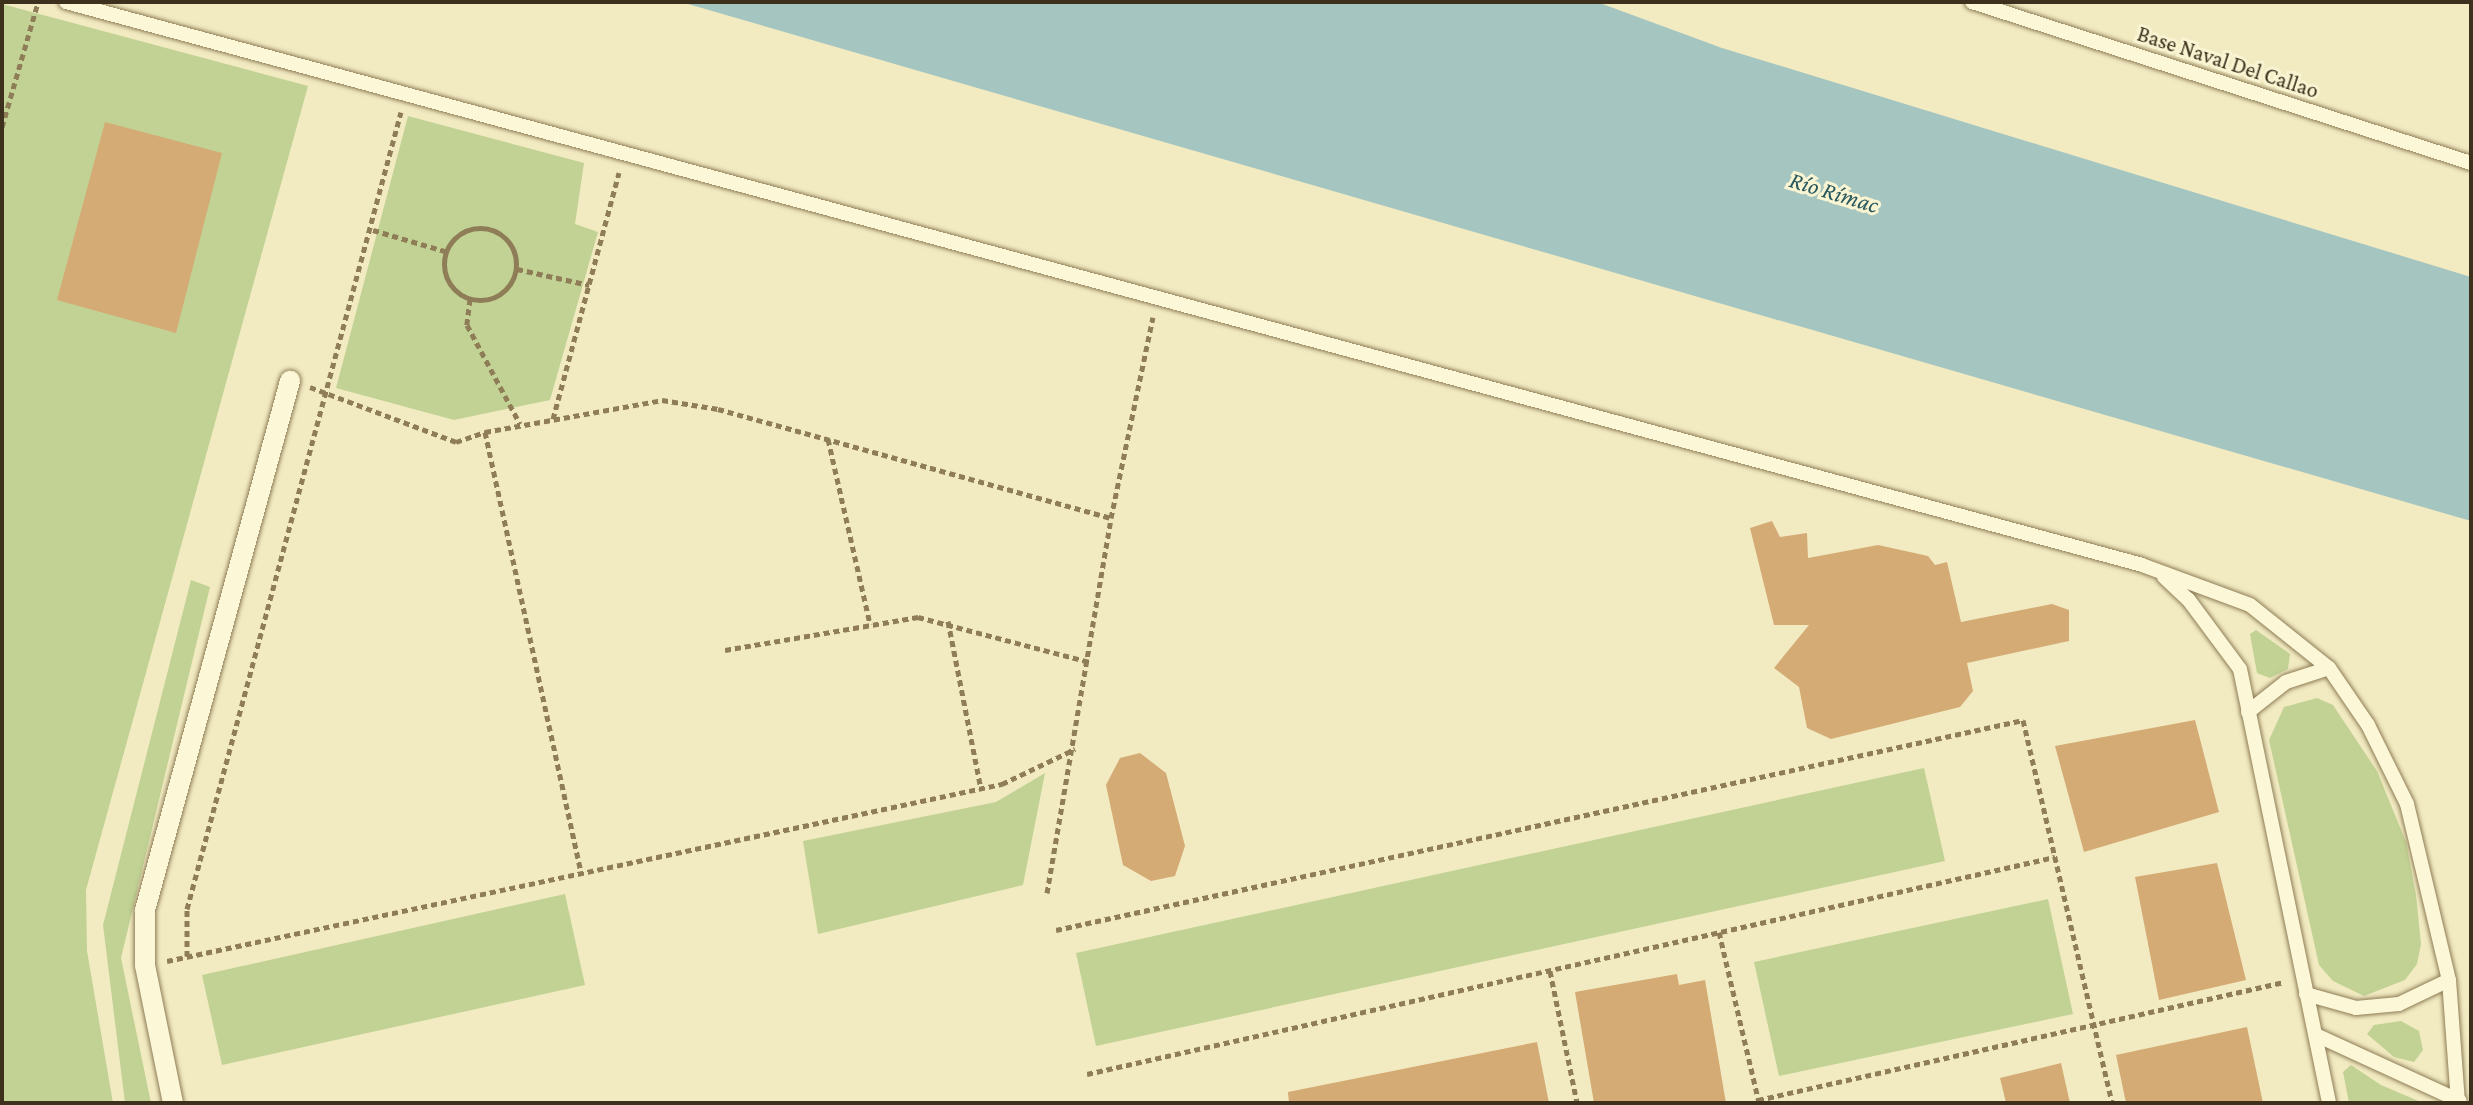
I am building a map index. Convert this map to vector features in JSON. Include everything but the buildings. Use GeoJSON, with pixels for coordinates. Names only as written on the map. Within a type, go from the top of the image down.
{"type":"FeatureCollection","features":[{"type":"Feature","properties":{"kind":"street"},"geometry":{"type":"LineString","coordinates":[[173,1103],[145,965],[145,910],[290,381]]}},
{"type":"Feature","properties":{"kind":"lane"},"geometry":{"type":"LineString","coordinates":[[66,2],[2157,571],[2250,605],[2329,668],[2368,725],[2407,804],[2449,980],[2459,1102],[2316,1035]]}},
{"type":"Feature","properties":{"kind":"lane","name":"Base Naval Del Callao"},"geometry":{"type":"LineString","coordinates":[[1972,2],[2471,163]]}},
{"type":"Feature","properties":{"kind":"lane"},"geometry":{"type":"LineString","coordinates":[[2157,571],[2188,599],[2240,669],[2329,1103]]}},
{"type":"Feature","properties":{"kind":"lane"},"geometry":{"type":"LineString","coordinates":[[2248,712],[2286,682],[2329,668]]}},
{"type":"Feature","properties":{"kind":"lane"},"geometry":{"type":"LineString","coordinates":[[2306,994],[2356,1008],[2399,1004],[2449,980]]}},
{"type":"Feature","properties":{"kind":"path"},"geometry":{"type":"LineString","coordinates":[[2,127],[38,2]]}},
{"type":"Feature","properties":{"kind":"path"},"geometry":{"type":"LineString","coordinates":[[187,956],[187,909],[373,230],[405,95]]}},
{"type":"Feature","properties":{"kind":"path"},"geometry":{"type":"LineString","coordinates":[[553,419],[624,155]]}},
{"type":"Feature","properties":{"kind":"path"},"geometry":{"type":"LineString","coordinates":[[483,227],[513,246],[517,269],[505,291],[482,300],[470,299],[451,285],[445,252],[460,233],[483,227]]}},
{"type":"Feature","properties":{"kind":"path"},"geometry":{"type":"LineString","coordinates":[[373,230],[445,252]]}},
{"type":"Feature","properties":{"kind":"path"},"geometry":{"type":"LineString","coordinates":[[517,269],[589,285]]}},
{"type":"Feature","properties":{"kind":"path"},"geometry":{"type":"LineString","coordinates":[[470,299],[467,325],[520,425]]}},
{"type":"Feature","properties":{"kind":"path"},"geometry":{"type":"LineString","coordinates":[[1047,893],[1075,749],[1111,518],[1156,300]]}},
{"type":"Feature","properties":{"kind":"path"},"geometry":{"type":"LineString","coordinates":[[290,381],[456,442],[485,432],[662,400],[718,409],[1111,518]]}},
{"type":"Feature","properties":{"kind":"path"},"geometry":{"type":"LineString","coordinates":[[485,432],[581,873]]}},
{"type":"Feature","properties":{"kind":"path"},"geometry":{"type":"LineString","coordinates":[[828,439],[870,624]]}},
{"type":"Feature","properties":{"kind":"path"},"geometry":{"type":"LineString","coordinates":[[725,650],[918,617],[948,621],[1089,662]]}},
{"type":"Feature","properties":{"kind":"path"},"geometry":{"type":"LineString","coordinates":[[948,621],[981,789]]}},
{"type":"Feature","properties":{"kind":"path"},"geometry":{"type":"LineString","coordinates":[[1056,930],[2023,720],[2112,1103]]}},
{"type":"Feature","properties":{"kind":"path"},"geometry":{"type":"LineString","coordinates":[[145,965],[981,789],[1002,784],[1075,749]]}},
{"type":"Feature","properties":{"kind":"path"},"geometry":{"type":"LineString","coordinates":[[1087,1074],[2055,857]]}},
{"type":"Feature","properties":{"kind":"path"},"geometry":{"type":"LineString","coordinates":[[1719,932],[1759,1102],[2302,978]]}},
{"type":"Feature","properties":{"kind":"path"},"geometry":{"type":"LineString","coordinates":[[1550,971],[1577,1103]]}},
{"type":"Feature","properties":{"kind":"green space"},"geometry":{"type":"Polygon","coordinates":[[[2,4],[308,86],[86,890],[87,951],[113,1103],[2,1103],[2,4]]]}},
{"type":"Feature","properties":{"kind":"green space"},"geometry":{"type":"Polygon","coordinates":[[[408,116],[584,163],[575,224],[598,232],[550,400],[454,420],[336,388],[408,116]]]}},
{"type":"Feature","properties":{"kind":"green space"},"geometry":{"type":"Polygon","coordinates":[[[191,580],[210,587],[121,958],[151,1103],[125,1103],[103,925],[191,580]]]}},
{"type":"Feature","properties":{"kind":"green space"},"geometry":{"type":"Polygon","coordinates":[[[2256,630],[2290,654],[2288,669],[2270,678],[2257,673],[2250,634],[2256,630]]]}},
{"type":"Feature","properties":{"kind":"green space"},"geometry":{"type":"Polygon","coordinates":[[[2317,698],[2333,705],[2377,771],[2406,842],[2416,895],[2421,944],[2417,964],[2405,980],[2364,996],[2333,981],[2319,965],[2269,740],[2284,707],[2317,698]]]}},
{"type":"Feature","properties":{"kind":"green space"},"geometry":{"type":"Polygon","coordinates":[[[1924,768],[1945,861],[1096,1046],[1076,953],[1924,768]]]}},
{"type":"Feature","properties":{"kind":"green space"},"geometry":{"type":"Polygon","coordinates":[[[1045,773],[1023,885],[818,934],[803,841],[996,802],[1045,773]]]}},
{"type":"Feature","properties":{"kind":"green space"},"geometry":{"type":"Polygon","coordinates":[[[565,894],[585,985],[222,1065],[202,975],[565,894]]]}},
{"type":"Feature","properties":{"kind":"green space"},"geometry":{"type":"Polygon","coordinates":[[[2048,899],[2073,1014],[1779,1076],[1754,962],[2048,899]]]}},
{"type":"Feature","properties":{"kind":"green space"},"geometry":{"type":"Polygon","coordinates":[[[2401,1021],[2419,1031],[2423,1050],[2414,1062],[2394,1057],[2367,1034],[2374,1025],[2401,1021]]]}},
{"type":"Feature","properties":{"kind":"green space"},"geometry":{"type":"Polygon","coordinates":[[[2351,1065],[2381,1085],[2423,1103],[2349,1103],[2343,1072],[2351,1065]]]}},
{"type":"Feature","properties":{"kind":"water","name":"Río Rímac"},"geometry":{"type":"Polygon","coordinates":[[[681,2],[1597,2],[1722,48],[2471,277],[2471,521],[681,2]]]}}]}
